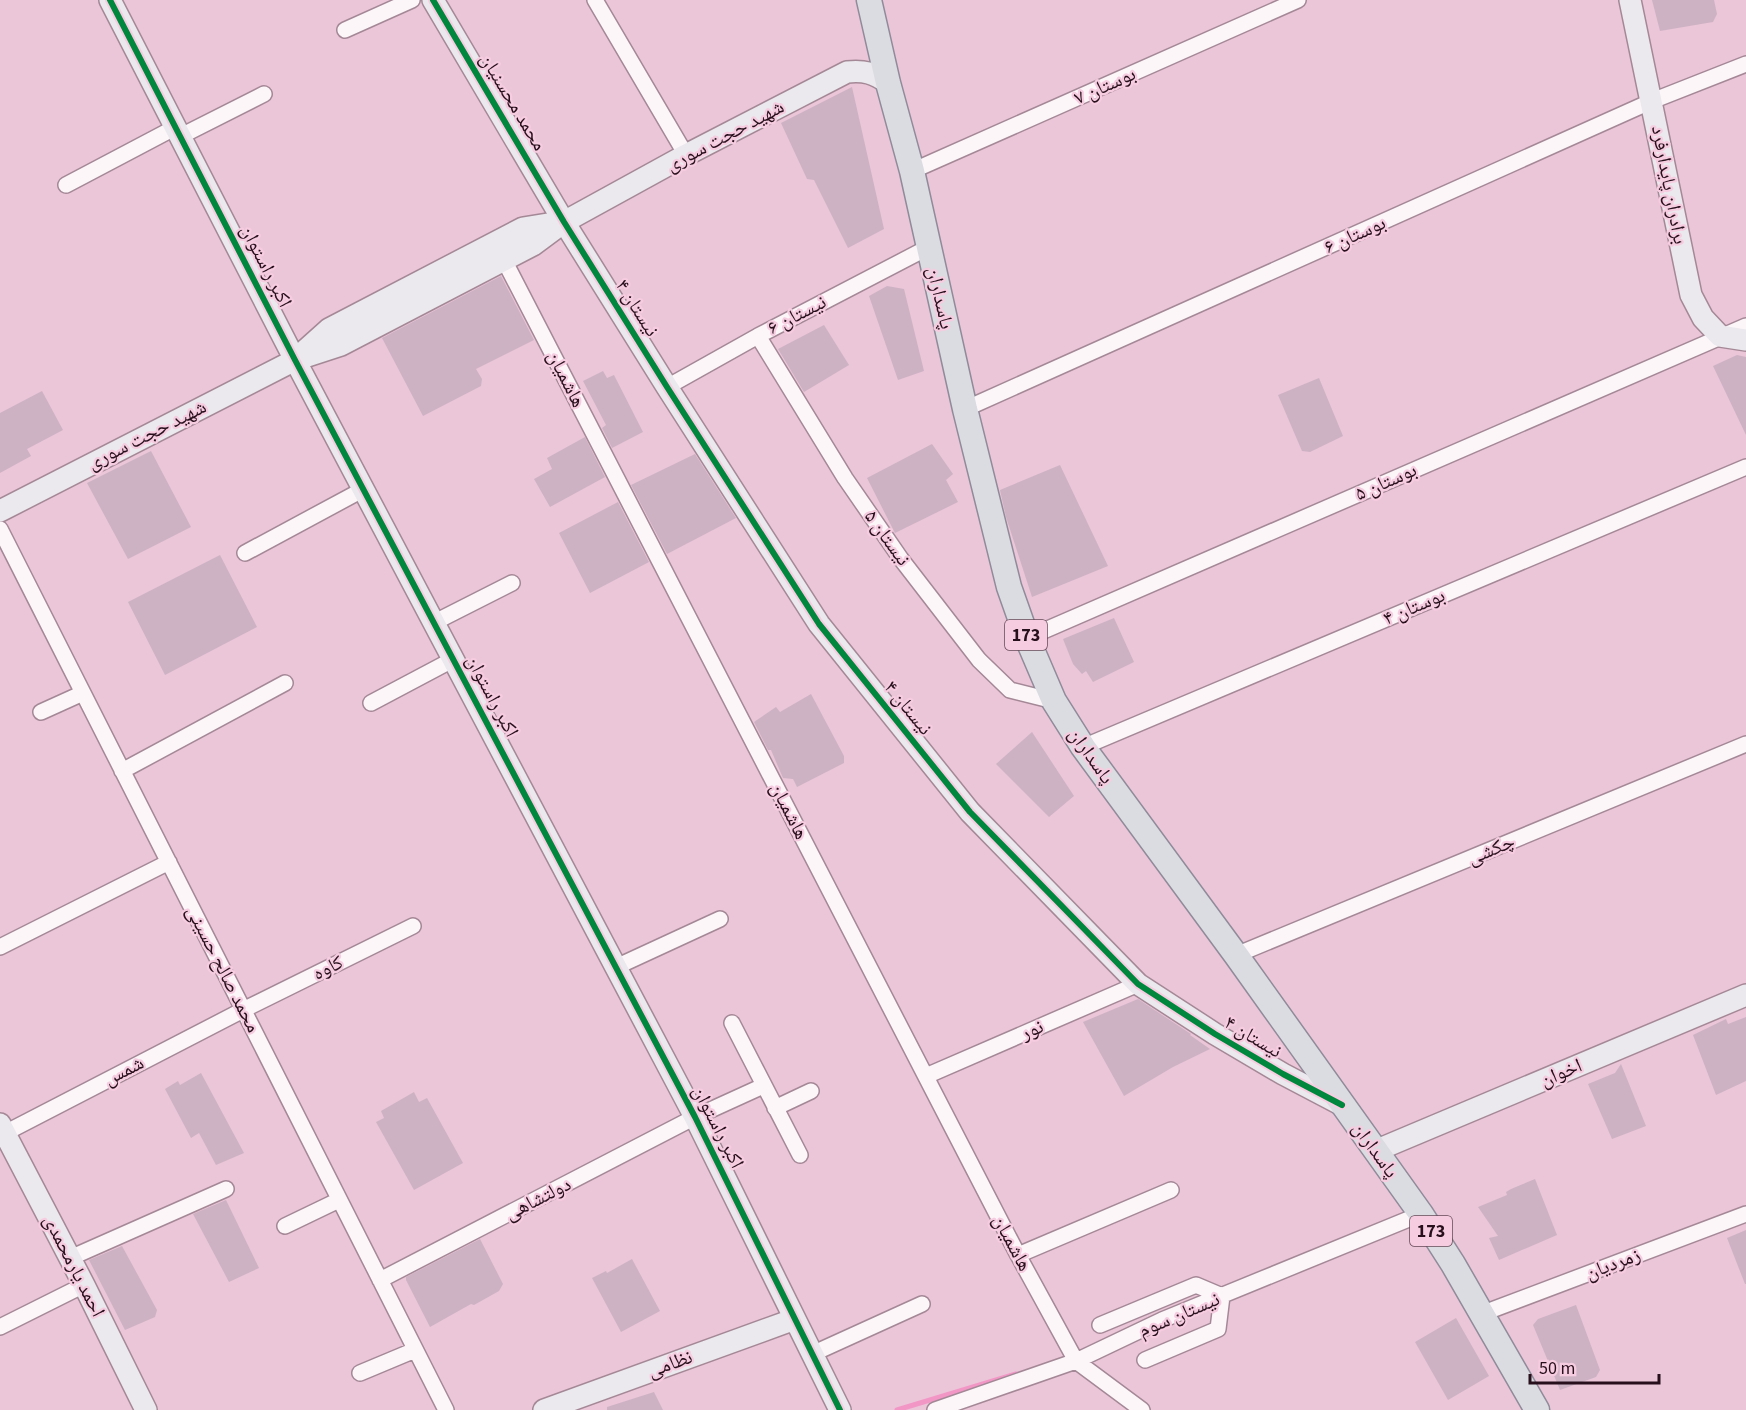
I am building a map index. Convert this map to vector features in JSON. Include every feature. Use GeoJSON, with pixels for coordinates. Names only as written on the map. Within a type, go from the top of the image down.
{"type":"FeatureCollection","features":[{"type":"Feature","properties":{"kind":"main road","name":"پاسداران"},"geometry":{"type":"LineString","coordinates":[[869,0],[888,83],[912,171],[965,409],[1009,587],[1027,638],[1054,701],[1083,747],[1236,955],[1421,1214],[1453,1264],[1531,1408]]}},
{"type":"Feature","properties":{"kind":"street","name":"اکبر راستوان"},"geometry":{"type":"LineString","coordinates":[[110,0],[295,360],[695,1117],[840,1410]]}},
{"type":"Feature","properties":{"kind":"street"},"geometry":{"type":"LineString","coordinates":[[345,30],[412,0]]}},
{"type":"Feature","properties":{"kind":"street","name":"محمد محسنیان"},"geometry":{"type":"LineString","coordinates":[[433,0],[564,222]]}},
{"type":"Feature","properties":{"kind":"street"},"geometry":{"type":"LineString","coordinates":[[595,0],[686,155]]}},
{"type":"Feature","properties":{"kind":"street","name":"بوستان ۷"},"geometry":{"type":"LineString","coordinates":[[912,171],[1298,0]]}},
{"type":"Feature","properties":{"kind":"street","name":"برادران پایدارفرد"},"geometry":{"type":"LineString","coordinates":[[1630,0],[1692,295],[1703,318],[1720,336]]}},
{"type":"Feature","properties":{"kind":"street","name":"بوستان ۶"},"geometry":{"type":"LineString","coordinates":[[965,409],[1652,102],[1746,64]]}},
{"type":"Feature","properties":{"kind":"street","name":"شهید حجت سوری"},"geometry":{"type":"LineString","coordinates":[[0,511],[295,360],[341,345],[533,245],[564,222],[686,155],[847,72],[862,70],[888,83]]}},
{"type":"Feature","properties":{"kind":"street"},"geometry":{"type":"LineString","coordinates":[[66,185],[178,131],[264,94]]}},
{"type":"Feature","properties":{"kind":"street","name":"شهید حجت سوری"},"geometry":{"type":"LineString","coordinates":[[295,360],[329,328],[523,228],[564,222]]}},
{"type":"Feature","properties":{"kind":"street","name":"نیستان ۴"},"geometry":{"type":"LineString","coordinates":[[564,222],[819,624],[970,812],[1138,984],[1234,1046],[1342,1105]]}},
{"type":"Feature","properties":{"kind":"street","name":"نیستان ۶"},"geometry":{"type":"LineString","coordinates":[[667,387],[758,336],[929,247]]}},
{"type":"Feature","properties":{"kind":"street","name":"هاشمیان"},"geometry":{"type":"LineString","coordinates":[[504,260],[1018,1255],[1076,1361]]}},
{"type":"Feature","properties":{"kind":"street","name":"بوستان ۵"},"geometry":{"type":"LineString","coordinates":[[1027,638],[1746,326]]}},
{"type":"Feature","properties":{"kind":"street","name":"نیستان ۵"},"geometry":{"type":"LineString","coordinates":[[758,336],[845,478],[901,559],[979,660],[1010,690],[1054,701]]}},
{"type":"Feature","properties":{"kind":"street"},"geometry":{"type":"LineString","coordinates":[[1720,336],[1746,340]]}},
{"type":"Feature","properties":{"kind":"street","name":"بوستان ۴"},"geometry":{"type":"LineString","coordinates":[[1083,747],[1746,467]]}},
{"type":"Feature","properties":{"kind":"street"},"geometry":{"type":"LineString","coordinates":[[245,553],[364,489]]}},
{"type":"Feature","properties":{"kind":"street","name":"محمد صالح حسینی"},"geometry":{"type":"LineString","coordinates":[[0,529],[446,1410]]}},
{"type":"Feature","properties":{"kind":"street"},"geometry":{"type":"LineString","coordinates":[[435,622],[512,584]]}},
{"type":"Feature","properties":{"kind":"street"},"geometry":{"type":"LineString","coordinates":[[371,703],[454,659]]}},
{"type":"Feature","properties":{"kind":"street"},"geometry":{"type":"LineString","coordinates":[[122,771],[285,683]]}},
{"type":"Feature","properties":{"kind":"street"},"geometry":{"type":"LineString","coordinates":[[41,712],[83,693]]}},
{"type":"Feature","properties":{"kind":"street","name":"چکشی"},"geometry":{"type":"LineString","coordinates":[[1236,955],[1746,744]]}},
{"type":"Feature","properties":{"kind":"street"},"geometry":{"type":"LineString","coordinates":[[0,947],[169,862]]}},
{"type":"Feature","properties":{"kind":"street"},"geometry":{"type":"LineString","coordinates":[[616,967],[720,919]]}},
{"type":"Feature","properties":{"kind":"street","name":"کاوه"},"geometry":{"type":"LineString","coordinates":[[243,1010],[413,926]]}},
{"type":"Feature","properties":{"kind":"street","name":"نور"},"geometry":{"type":"LineString","coordinates":[[926,1076],[1138,984]]}},
{"type":"Feature","properties":{"kind":"street","name":"اخوان"},"geometry":{"type":"LineString","coordinates":[[1375,1151],[1746,995]]}},
{"type":"Feature","properties":{"kind":"street","name":"شمس"},"geometry":{"type":"LineString","coordinates":[[2,1128],[243,1010]]}},
{"type":"Feature","properties":{"kind":"street"},"geometry":{"type":"LineString","coordinates":[[732,1023],[800,1155]]}},
{"type":"Feature","properties":{"kind":"street","name":"دولتشاهی"},"geometry":{"type":"LineString","coordinates":[[380,1280],[695,1117],[763,1086]]}},
{"type":"Feature","properties":{"kind":"street"},"geometry":{"type":"LineString","coordinates":[[775,1108],[811,1091]]}},
{"type":"Feature","properties":{"kind":"street","name":"احمد یارمحمدی"},"geometry":{"type":"LineString","coordinates":[[2,1128],[146,1410]]}},
{"type":"Feature","properties":{"kind":"street"},"geometry":{"type":"LineString","coordinates":[[70,1258],[226,1189]]}},
{"type":"Feature","properties":{"kind":"street"},"geometry":{"type":"LineString","coordinates":[[1018,1255],[1171,1190]]}},
{"type":"Feature","properties":{"kind":"street"},"geometry":{"type":"LineString","coordinates":[[285,1226],[339,1200]]}},
{"type":"Feature","properties":{"kind":"street","name":"نیستان سوم"},"geometry":{"type":"LineString","coordinates":[[935,1410],[975,1403],[1076,1361],[1162,1320],[1421,1214]]}},
{"type":"Feature","properties":{"kind":"street","name":"زمردیان"},"geometry":{"type":"LineString","coordinates":[[1480,1314],[1746,1214]]}},
{"type":"Feature","properties":{"kind":"street"},"geometry":{"type":"LineString","coordinates":[[0,1327],[84,1285]]}},
{"type":"Feature","properties":{"kind":"street"},"geometry":{"type":"LineString","coordinates":[[1100,1325],[1196,1285],[1222,1296],[1218,1329],[1145,1360]]}},
{"type":"Feature","properties":{"kind":"street"},"geometry":{"type":"LineString","coordinates":[[813,1354],[922,1304]]}},
{"type":"Feature","properties":{"kind":"street","name":"نظامی"},"geometry":{"type":"LineString","coordinates":[[544,1410],[795,1319]]}},
{"type":"Feature","properties":{"kind":"street"},"geometry":{"type":"LineString","coordinates":[[360,1373],[416,1350]]}},
{"type":"Feature","properties":{"kind":"street"},"geometry":{"type":"LineString","coordinates":[[1076,1361],[1142,1410]]}},
{"type":"Feature","properties":{"kind":"building"},"geometry":{"type":"Polygon","coordinates":[[[1652,0],[1714,0],[1717,14],[1713,22],[1660,31],[1652,0]]]}},
{"type":"Feature","properties":{"kind":"building"},"geometry":{"type":"Polygon","coordinates":[[[852,87],[884,229],[848,248],[814,180],[807,179],[781,123],[852,87]]]}},
{"type":"Feature","properties":{"kind":"building"},"geometry":{"type":"Polygon","coordinates":[[[501,276],[534,340],[476,369],[482,379],[481,386],[423,416],[382,338],[501,276]]]}},
{"type":"Feature","properties":{"kind":"building"},"geometry":{"type":"Polygon","coordinates":[[[887,286],[904,289],[924,371],[898,380],[869,296],[887,286]]]}},
{"type":"Feature","properties":{"kind":"building"},"geometry":{"type":"Polygon","coordinates":[[[824,325],[849,365],[804,392],[778,349],[824,325]]]}},
{"type":"Feature","properties":{"kind":"building"},"geometry":{"type":"Polygon","coordinates":[[[1737,355],[1746,357],[1746,435],[1713,366],[1737,355]]]}},
{"type":"Feature","properties":{"kind":"building"},"geometry":{"type":"Polygon","coordinates":[[[603,371],[607,378],[614,375],[643,432],[612,448],[602,428],[606,425],[583,381],[603,371]]]}},
{"type":"Feature","properties":{"kind":"building"},"geometry":{"type":"Polygon","coordinates":[[[1319,378],[1343,436],[1310,452],[1302,451],[1278,395],[1319,378]]]}},
{"type":"Feature","properties":{"kind":"building"},"geometry":{"type":"Polygon","coordinates":[[[42,391],[63,430],[27,449],[31,456],[0,473],[0,413],[42,391]]]}},
{"type":"Feature","properties":{"kind":"building"},"geometry":{"type":"Polygon","coordinates":[[[585,437],[605,477],[550,507],[534,479],[552,469],[547,458],[585,437]]]}},
{"type":"Feature","properties":{"kind":"building"},"geometry":{"type":"Polygon","coordinates":[[[932,444],[953,474],[946,480],[958,502],[895,533],[867,478],[932,444]]]}},
{"type":"Feature","properties":{"kind":"building"},"geometry":{"type":"Polygon","coordinates":[[[151,451],[191,527],[128,559],[87,483],[151,451]]]}},
{"type":"Feature","properties":{"kind":"building"},"geometry":{"type":"Polygon","coordinates":[[[695,454],[736,518],[667,554],[631,485],[695,454]]]}},
{"type":"Feature","properties":{"kind":"building"},"geometry":{"type":"Polygon","coordinates":[[[1060,465],[1108,566],[1032,597],[1006,517],[1000,490],[1060,465]]]}},
{"type":"Feature","properties":{"kind":"building"},"geometry":{"type":"Polygon","coordinates":[[[618,502],[649,562],[590,593],[559,533],[618,502]]]}},
{"type":"Feature","properties":{"kind":"building"},"geometry":{"type":"Polygon","coordinates":[[[220,555],[257,627],[165,675],[128,602],[220,555]]]}},
{"type":"Feature","properties":{"kind":"building"},"geometry":{"type":"Polygon","coordinates":[[[1114,618],[1134,662],[1093,682],[1086,671],[1082,674],[1073,664],[1063,639],[1114,618]]]}},
{"type":"Feature","properties":{"kind":"building"},"geometry":{"type":"Polygon","coordinates":[[[811,694],[844,756],[844,763],[797,787],[793,779],[783,778],[771,750],[768,750],[754,722],[776,707],[780,712],[811,694]]]}},
{"type":"Feature","properties":{"kind":"building"},"geometry":{"type":"Polygon","coordinates":[[[1032,732],[1074,796],[1049,817],[996,764],[1032,732]]]}},
{"type":"Feature","properties":{"kind":"building"},"geometry":{"type":"Polygon","coordinates":[[[1138,999],[1210,1049],[1173,1067],[1124,1096],[1083,1022],[1138,999]]]}},
{"type":"Feature","properties":{"kind":"building"},"geometry":{"type":"Polygon","coordinates":[[[1746,1017],[1746,1081],[1716,1095],[1693,1035],[1726,1019],[1728,1024],[1746,1017]]]}},
{"type":"Feature","properties":{"kind":"building"},"geometry":{"type":"Polygon","coordinates":[[[1621,1064],[1646,1126],[1612,1139],[1588,1084],[1615,1073],[1621,1064]]]}},
{"type":"Feature","properties":{"kind":"building"},"geometry":{"type":"Polygon","coordinates":[[[201,1073],[244,1153],[216,1165],[199,1133],[191,1138],[165,1089],[178,1081],[180,1085],[201,1073]]]}},
{"type":"Feature","properties":{"kind":"building"},"geometry":{"type":"Polygon","coordinates":[[[414,1092],[419,1102],[427,1098],[463,1163],[414,1190],[376,1122],[384,1118],[381,1111],[414,1092]]]}},
{"type":"Feature","properties":{"kind":"building"},"geometry":{"type":"Polygon","coordinates":[[[1535,1179],[1557,1235],[1499,1260],[1489,1238],[1498,1236],[1478,1207],[1507,1195],[1506,1192],[1511,1189],[1535,1179]]]}},
{"type":"Feature","properties":{"kind":"building"},"geometry":{"type":"Polygon","coordinates":[[[226,1200],[259,1268],[229,1282],[193,1214],[226,1200]]]}},
{"type":"Feature","properties":{"kind":"building"},"geometry":{"type":"Polygon","coordinates":[[[1746,1230],[1746,1284],[1745,1284],[1727,1238],[1746,1230]]]}},
{"type":"Feature","properties":{"kind":"building"},"geometry":{"type":"Polygon","coordinates":[[[480,1239],[503,1284],[499,1291],[430,1327],[406,1277],[480,1239]]]}},
{"type":"Feature","properties":{"kind":"building"},"geometry":{"type":"Polygon","coordinates":[[[122,1246],[157,1310],[155,1317],[125,1330],[89,1260],[122,1246]]]}},
{"type":"Feature","properties":{"kind":"building"},"geometry":{"type":"Polygon","coordinates":[[[632,1259],[660,1311],[621,1332],[592,1278],[606,1271],[607,1273],[632,1259]]]}},
{"type":"Feature","properties":{"kind":"building"},"geometry":{"type":"Polygon","coordinates":[[[1576,1305],[1600,1370],[1596,1377],[1560,1390],[1533,1325],[1538,1319],[1576,1305]]]}},
{"type":"Feature","properties":{"kind":"building"},"geometry":{"type":"Polygon","coordinates":[[[1456,1318],[1489,1376],[1448,1400],[1415,1342],[1456,1318]]]}},
{"type":"Feature","properties":{"kind":"building"},"geometry":{"type":"Polygon","coordinates":[[[654,1392],[663,1410],[607,1410],[607,1407],[654,1392]]]}},
{"type":"Feature","properties":{"kind":"waterway"},"geometry":{"type":"LineString","coordinates":[[897,1410],[1016,1374]]}},
{"type":"Feature","properties":{"kind":"cycle path"},"geometry":{"type":"LineString","coordinates":[[110,0],[295,360],[695,1117],[840,1410]]}},
{"type":"Feature","properties":{"kind":"cycle path"},"geometry":{"type":"LineString","coordinates":[[433,0],[564,222],[819,624],[970,812],[1138,984],[1215,1034],[1342,1105]]}}]}
